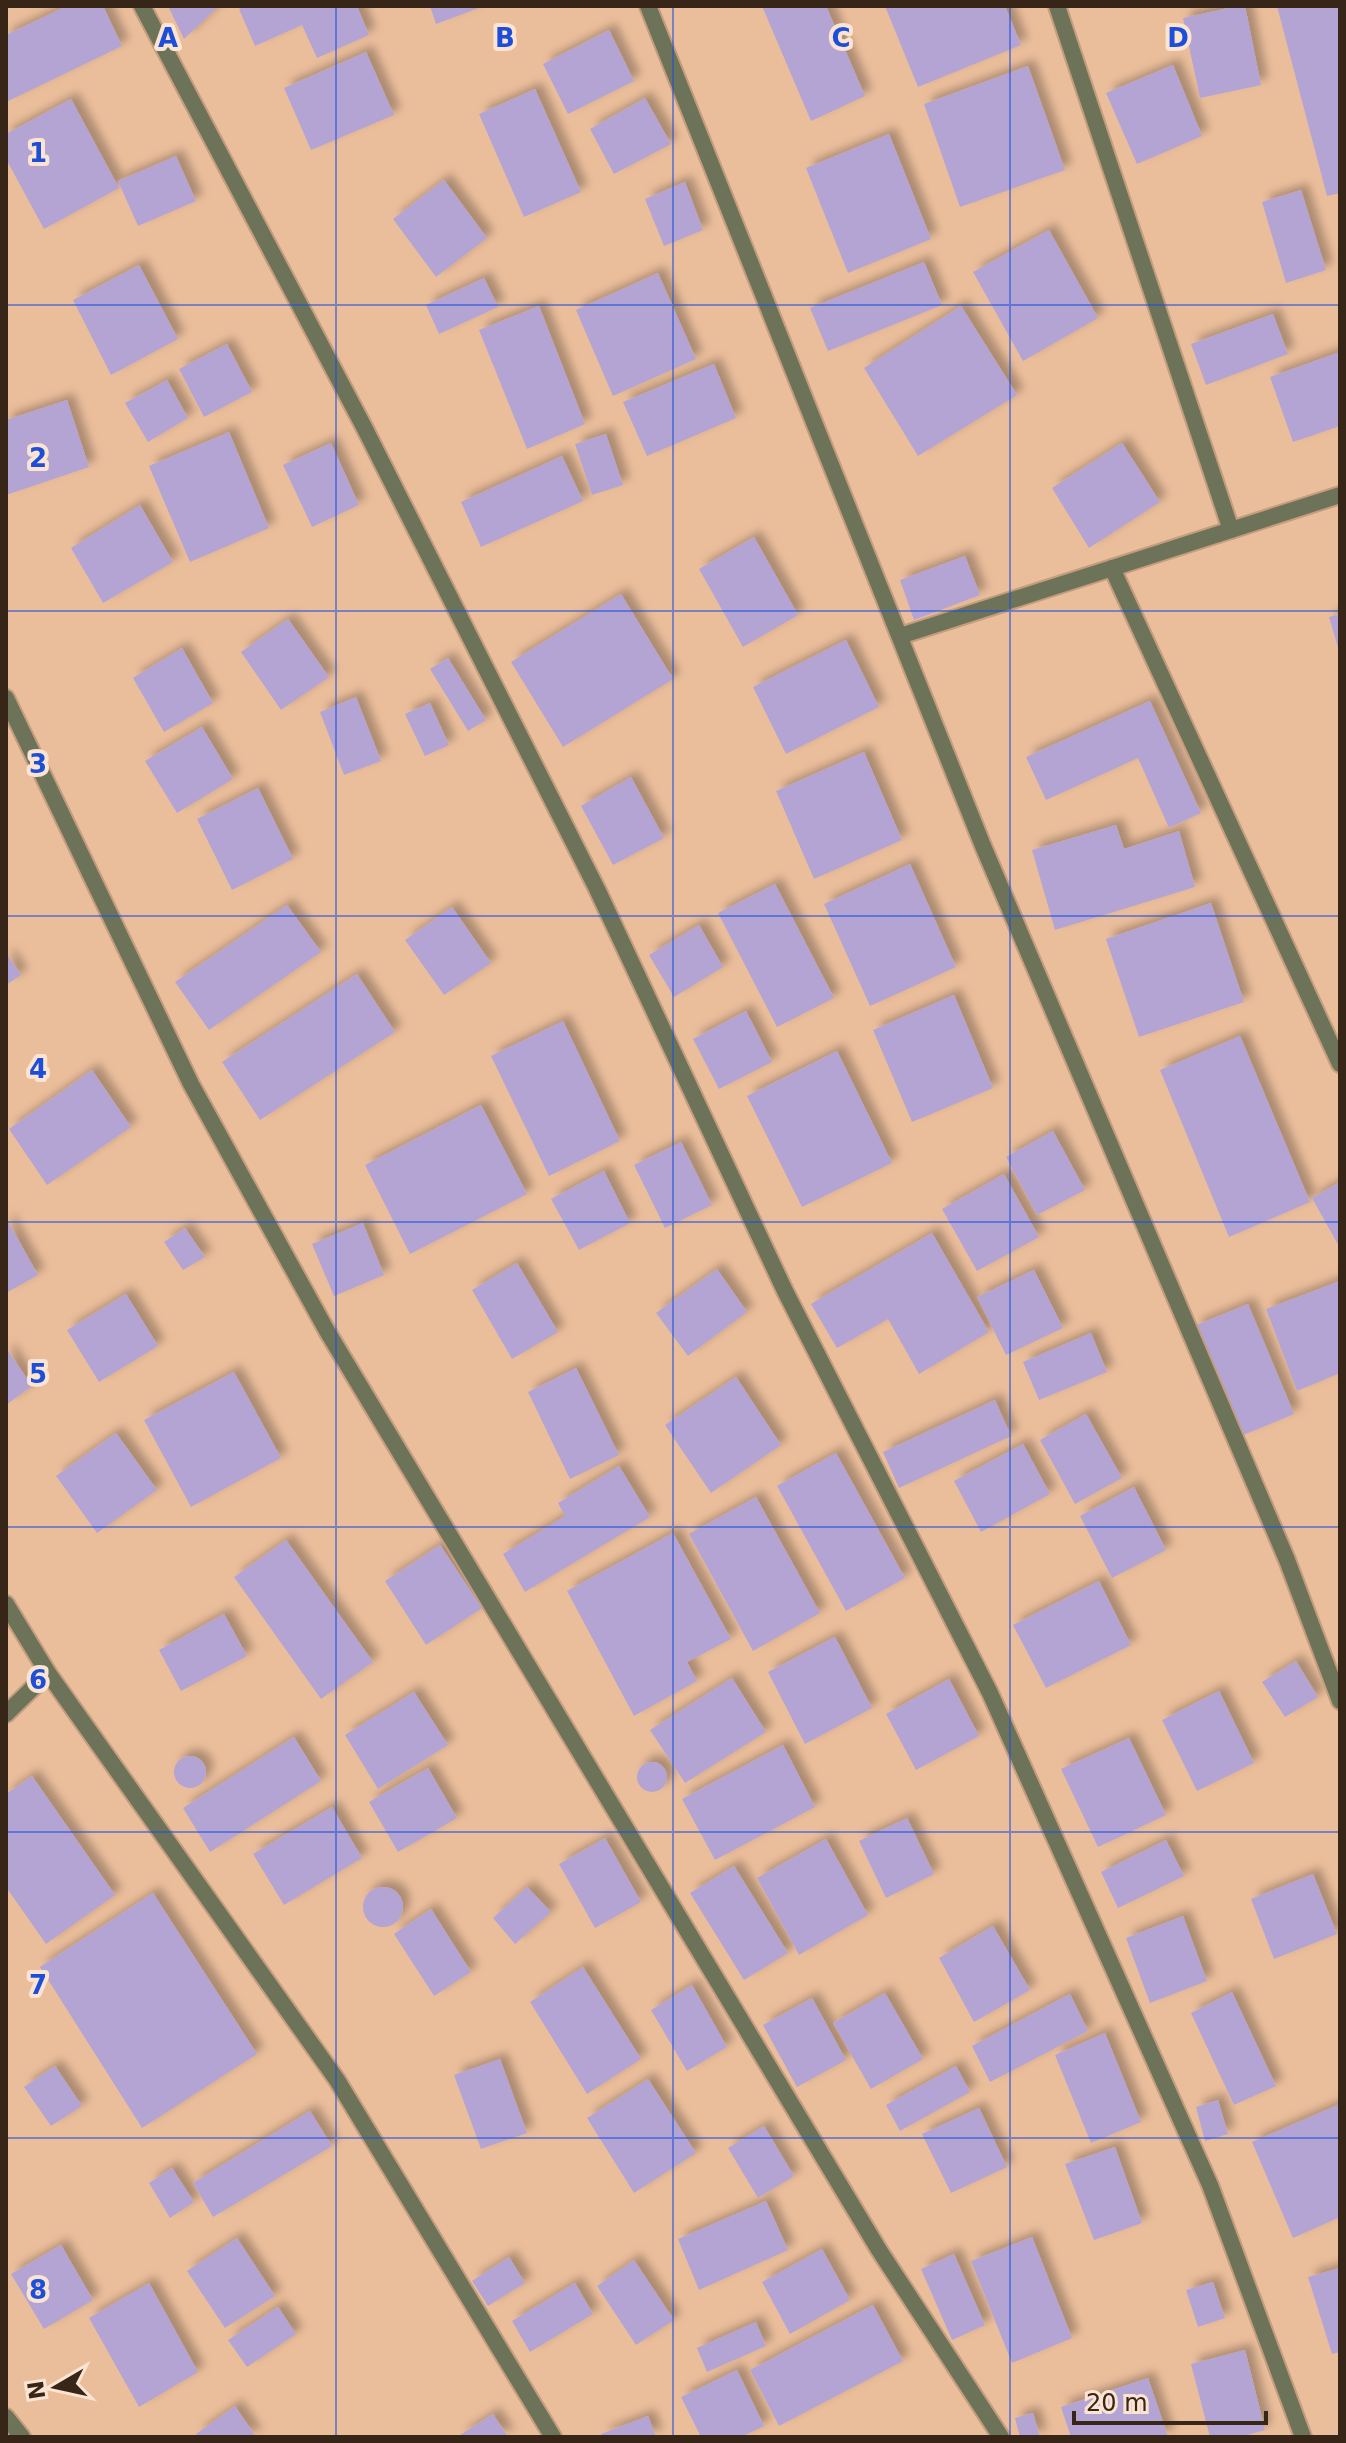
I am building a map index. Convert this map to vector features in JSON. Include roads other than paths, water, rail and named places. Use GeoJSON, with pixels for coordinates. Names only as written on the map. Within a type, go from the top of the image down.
{"type":"FeatureCollection","features":[{"type":"Feature","properties":{"kind":"street"},"geometry":{"type":"LineString","coordinates":[[142,6],[364,427],[597,889],[785,1291],[990,1693],[1210,2185],[1303,2437]]}},
{"type":"Feature","properties":{"kind":"street"},"geometry":{"type":"LineString","coordinates":[[648,6],[983,846],[1287,1560],[1340,1701]]}},
{"type":"Feature","properties":{"kind":"street"},"geometry":{"type":"LineString","coordinates":[[1057,6],[1231,530]]}},
{"type":"Feature","properties":{"kind":"street"},"geometry":{"type":"LineString","coordinates":[[900,636],[1340,495]]}},
{"type":"Feature","properties":{"kind":"street"},"geometry":{"type":"LineString","coordinates":[[1112,568],[1340,1064]]}},
{"type":"Feature","properties":{"kind":"street"},"geometry":{"type":"LineString","coordinates":[[6,698],[191,1084],[327,1331],[879,2250],[1001,2437]]}},
{"type":"Feature","properties":{"kind":"street"},"geometry":{"type":"LineString","coordinates":[[6,1604],[48,1673],[337,2080],[553,2437]]}},
{"type":"Feature","properties":{"kind":"street"},"geometry":{"type":"LineString","coordinates":[[6,1714],[48,1673]]}},
{"type":"Feature","properties":{"kind":"street"},"geometry":{"type":"LineString","coordinates":[[6,2417],[22,2437]]}}]}
